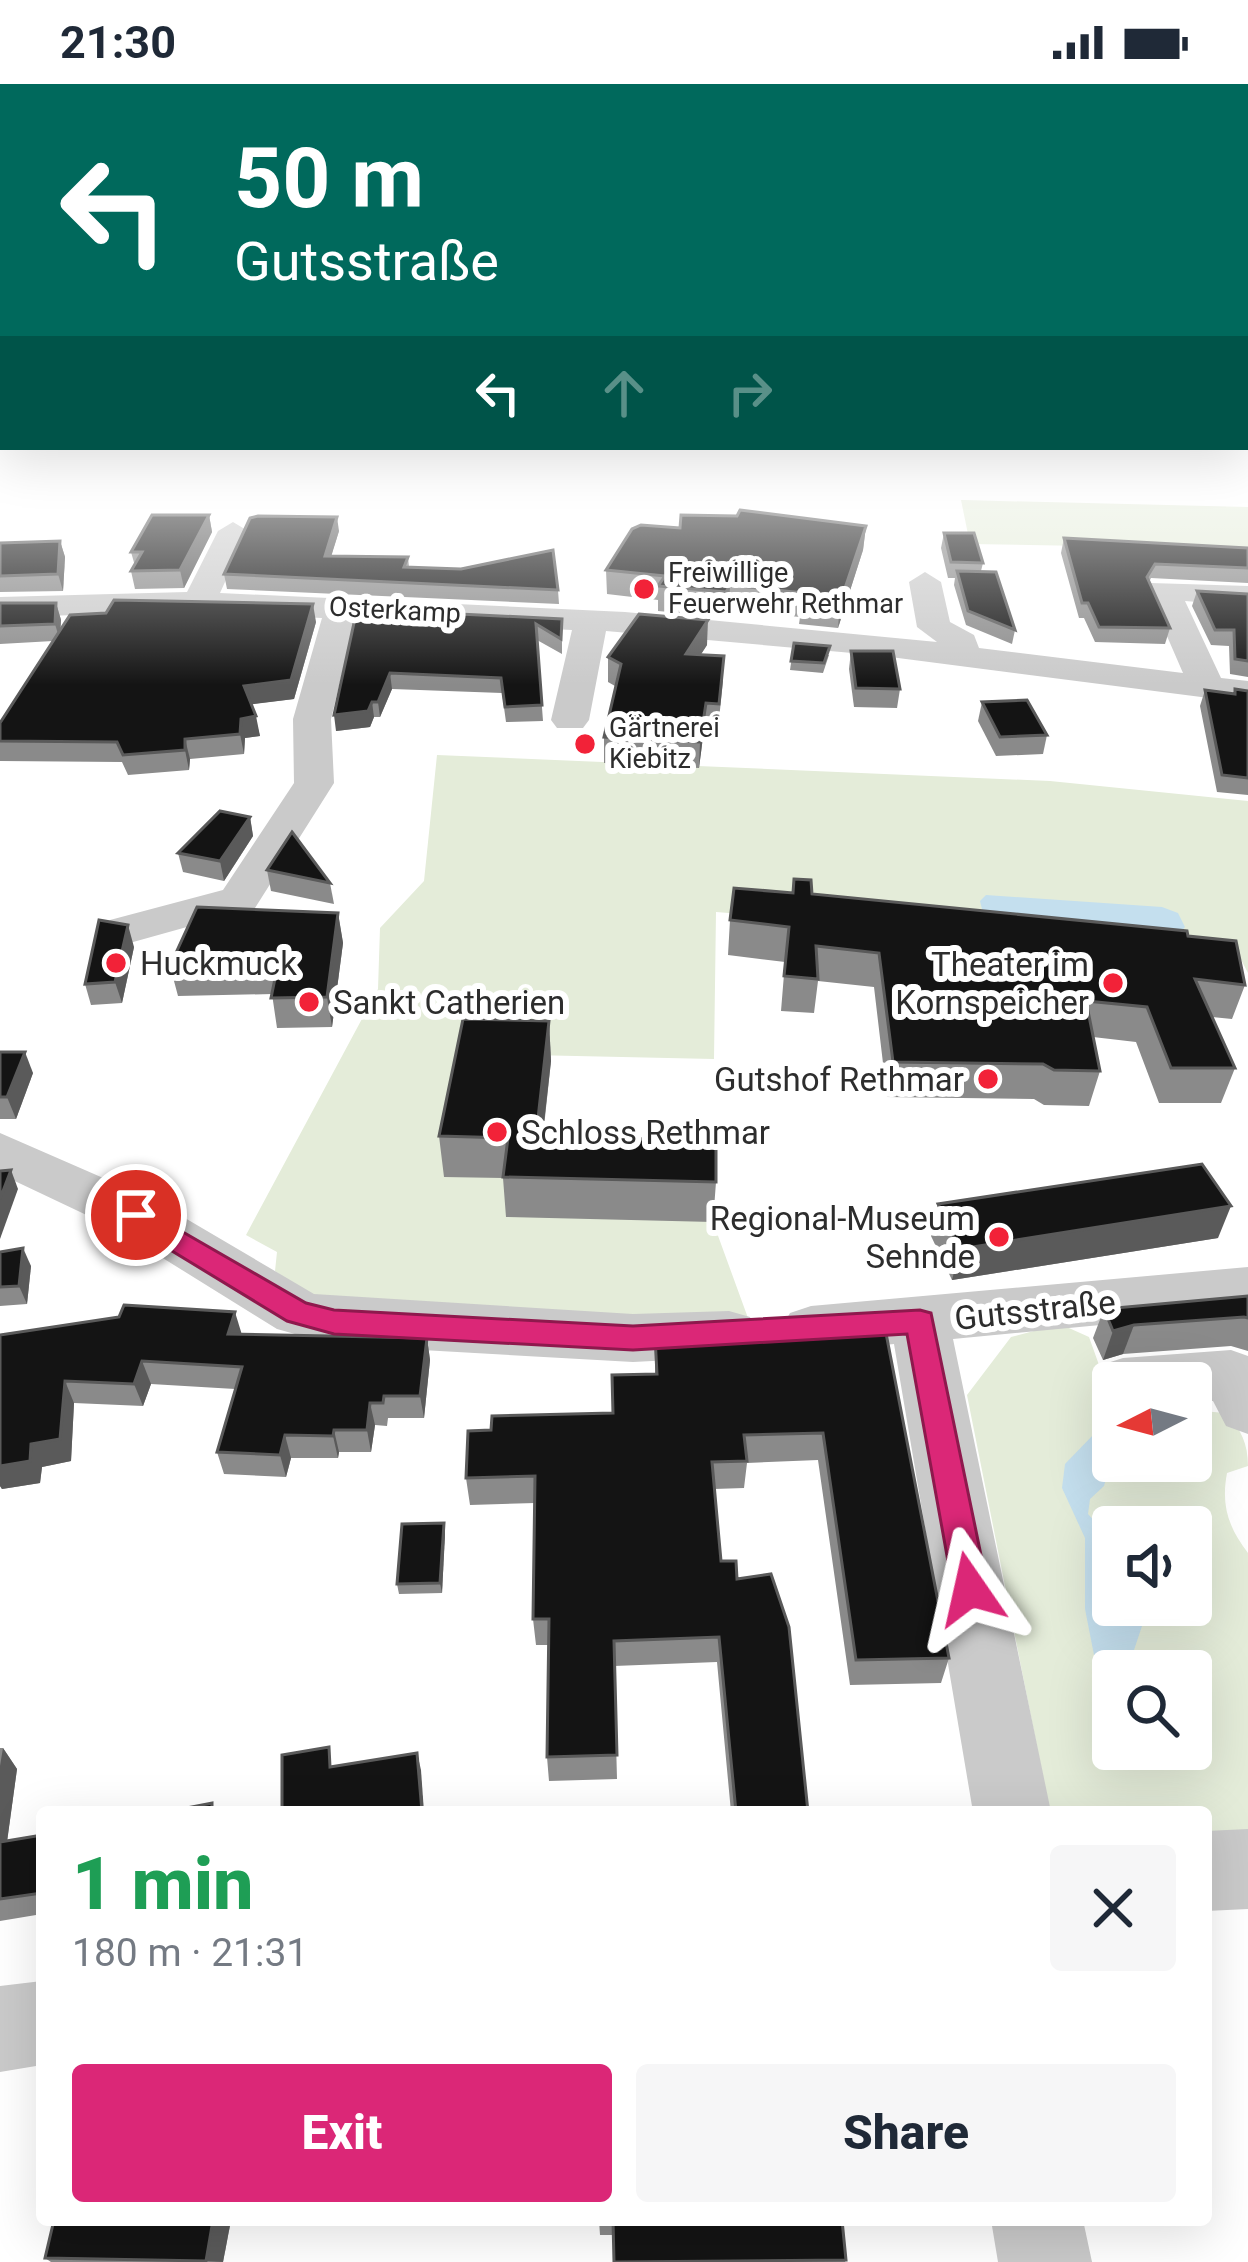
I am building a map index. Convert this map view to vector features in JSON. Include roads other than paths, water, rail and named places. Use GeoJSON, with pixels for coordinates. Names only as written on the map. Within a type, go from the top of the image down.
{"type":"FeatureCollection","features":[{"type":"Feature","properties":{"kind":"street"},"geometry":{"type":"LineString","coordinates":[[199,602],[233,531]]}},
{"type":"Feature","properties":{"kind":"street"},"geometry":{"type":"LineString","coordinates":[[925,582],[934,627],[962,642],[962,656]]}},
{"type":"Feature","properties":{"kind":"street"},"geometry":{"type":"LineString","coordinates":[[1208,688],[1163,590],[1248,596]]}},
{"type":"Feature","properties":{"kind":"street","name":"Osterkamp"},"geometry":{"type":"LineString","coordinates":[[0,607],[199,602],[591,620],[962,656],[1248,692]]}},
{"type":"Feature","properties":{"kind":"street"},"geometry":{"type":"LineString","coordinates":[[126,929],[239,899],[314,783],[312,719],[342,606]]}},
{"type":"Feature","properties":{"kind":"street"},"geometry":{"type":"LineString","coordinates":[[570,720],[591,620]]}},
{"type":"Feature","properties":{"kind":"street","name":"Gutsstraße"},"geometry":{"type":"LineString","coordinates":[[0,1152],[136,1215],[298,1313],[334,1322],[633,1338],[920,1322],[1220,1292]]}},
{"type":"Feature","properties":{"kind":"street"},"geometry":{"type":"LineString","coordinates":[[1212,1385],[1242,1386],[1220,1292]]}},
{"type":"Feature","properties":{"kind":"street"},"geometry":{"type":"LineString","coordinates":[[920,1322],[1011,1806]]}},
{"type":"Feature","properties":{"kind":"street"},"geometry":{"type":"LineString","coordinates":[[1212,1871],[1248,1870]]}},
{"type":"Feature","properties":{"kind":"street"},"geometry":{"type":"LineString","coordinates":[[0,2030],[36,2024]]}},
{"type":"Feature","properties":{"kind":"street"},"geometry":{"type":"LineString","coordinates":[[1038,2226],[1045,2262]]}},
{"type":"Feature","properties":{"kind":"water"},"geometry":{"type":"Polygon","coordinates":[[[986,895],[1162,907],[1178,913],[1185,927],[1181,932],[984,917],[980,901],[986,895]]]}},
{"type":"Feature","properties":{"kind":"water"},"geometry":{"type":"Polygon","coordinates":[[[1092,1436],[1092,1482],[1105,1482],[1090,1499],[1088,1514],[1092,1518],[1092,1626],[1142,1626],[1134,1650],[1093,1650],[1085,1609],[1085,1538],[1062,1488],[1065,1464],[1092,1436]]]}},
{"type":"Feature","properties":{"kind":"place","name":"Freiwillige Feuerwehr Rethmar"},"geometry":{"type":"Point","coordinates":[644,589]}},
{"type":"Feature","properties":{"kind":"place","name":"Gärtnerei Kiebitz"},"geometry":{"type":"Point","coordinates":[585,744]}},
{"type":"Feature","properties":{"kind":"place","name":"Huckmuck"},"geometry":{"type":"Point","coordinates":[116,963]}},
{"type":"Feature","properties":{"kind":"place","name":"Theater im Kornspeicher"},"geometry":{"type":"Point","coordinates":[1113,983]}},
{"type":"Feature","properties":{"kind":"place","name":"Sankt Catherien"},"geometry":{"type":"Point","coordinates":[309,1002]}},
{"type":"Feature","properties":{"kind":"place","name":"Gutshof Rethmar"},"geometry":{"type":"Point","coordinates":[988,1079]}},
{"type":"Feature","properties":{"kind":"place","name":"Schloss Rethmar"},"geometry":{"type":"Point","coordinates":[497,1132]}},
{"type":"Feature","properties":{"kind":"place","name":"Regional-Museum Sehnde"},"geometry":{"type":"Point","coordinates":[999,1237]}}]}
